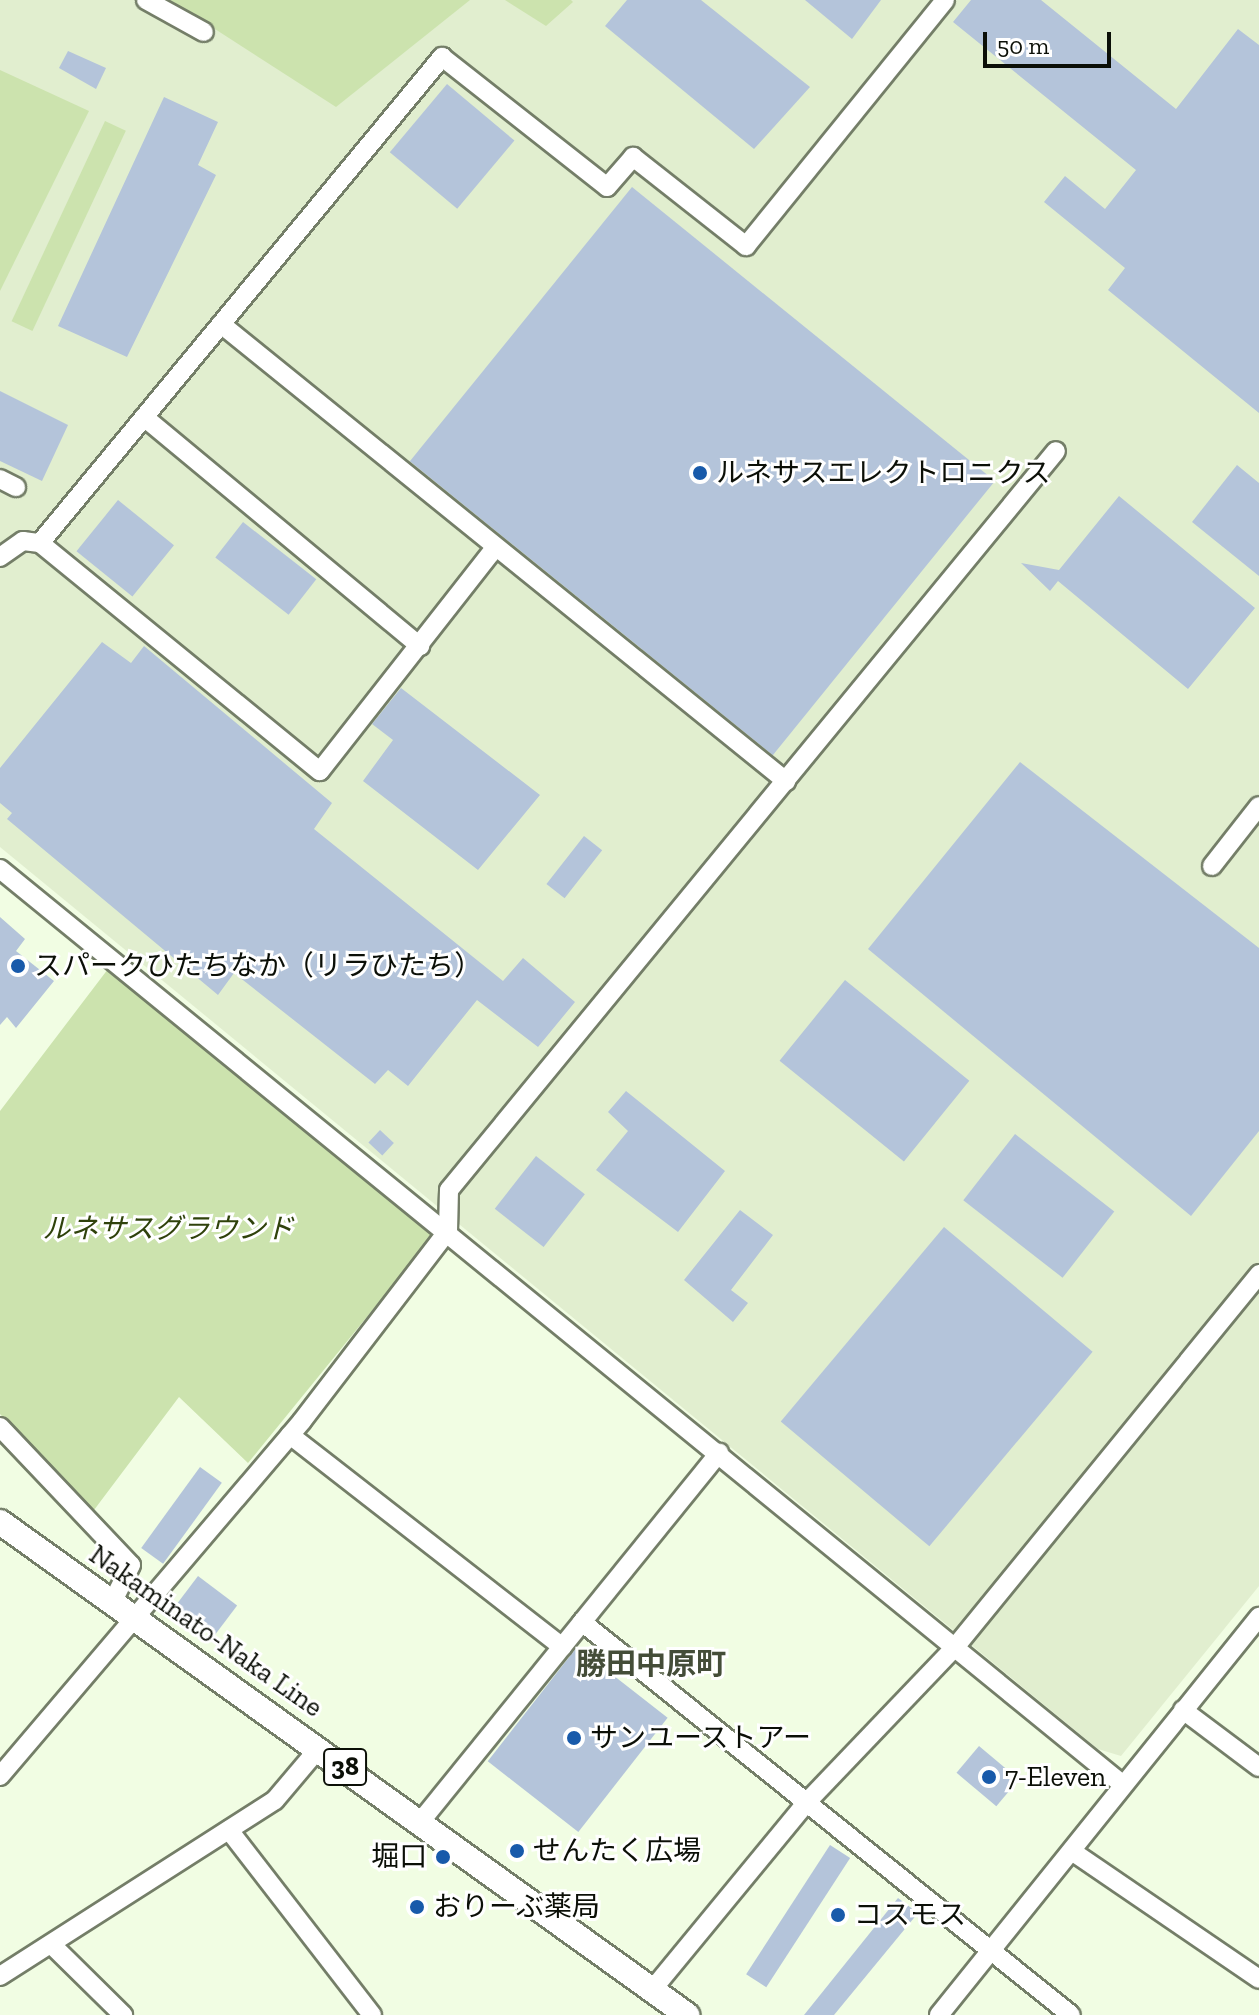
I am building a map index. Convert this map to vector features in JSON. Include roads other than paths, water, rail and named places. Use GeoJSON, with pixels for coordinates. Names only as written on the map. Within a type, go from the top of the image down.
{"type":"FeatureCollection","features":[{"type":"Feature","properties":{"kind":"main road","name":"Nakaminato-Naka Line"},"geometry":{"type":"LineString","coordinates":[[0,1522],[421,1821],[687,2015]]}},
{"type":"Feature","properties":{"kind":"street"},"geometry":{"type":"LineString","coordinates":[[146,0],[204,32]]}},
{"type":"Feature","properties":{"kind":"street"},"geometry":{"type":"LineString","coordinates":[[40,543],[442,57],[607,187],[633,157],[746,246],[945,0]]}},
{"type":"Feature","properties":{"kind":"street"},"geometry":{"type":"LineString","coordinates":[[221,324],[786,781]]}},
{"type":"Feature","properties":{"kind":"street"},"geometry":{"type":"LineString","coordinates":[[144,417],[420,646]]}},
{"type":"Feature","properties":{"kind":"street"},"geometry":{"type":"LineString","coordinates":[[0,1776],[290,1435],[448,1231],[449,1190],[1056,451]]}},
{"type":"Feature","properties":{"kind":"street"},"geometry":{"type":"LineString","coordinates":[[0,557],[23,541],[40,543],[320,771],[495,548]]}},
{"type":"Feature","properties":{"kind":"street"},"geometry":{"type":"LineString","coordinates":[[1212,866],[1259,806]]}},
{"type":"Feature","properties":{"kind":"street"},"geometry":{"type":"LineString","coordinates":[[0,869],[448,1231],[1123,1785]]}},
{"type":"Feature","properties":{"kind":"street"},"geometry":{"type":"LineString","coordinates":[[652,1990],[806,1803],[956,1646],[1259,1274]]}},
{"type":"Feature","properties":{"kind":"street"},"geometry":{"type":"LineString","coordinates":[[0,1427],[131,1565],[113,1601]]}},
{"type":"Feature","properties":{"kind":"street"},"geometry":{"type":"LineString","coordinates":[[290,1435],[562,1647]]}},
{"type":"Feature","properties":{"kind":"street"},"geometry":{"type":"LineString","coordinates":[[421,1821],[719,1453]]}},
{"type":"Feature","properties":{"kind":"street"},"geometry":{"type":"LineString","coordinates":[[939,2015],[1259,1617]]}},
{"type":"Feature","properties":{"kind":"street"},"geometry":{"type":"LineString","coordinates":[[582,1622],[991,1954],[1071,2015]]}},
{"type":"Feature","properties":{"kind":"street"},"geometry":{"type":"LineString","coordinates":[[1183,1710],[1259,1767]]}},
{"type":"Feature","properties":{"kind":"street"},"geometry":{"type":"LineString","coordinates":[[0,1976],[275,1800],[319,1748]]}},
{"type":"Feature","properties":{"kind":"street"},"geometry":{"type":"LineString","coordinates":[[229,1830],[372,2015]]}},
{"type":"Feature","properties":{"kind":"street"},"geometry":{"type":"LineString","coordinates":[[1073,1852],[1258,1975]]}},
{"type":"Feature","properties":{"kind":"street"},"geometry":{"type":"LineString","coordinates":[[52,1945],[123,2015]]}},
{"type":"Feature","properties":{"kind":"place","name":"ルネサスエレクトロニクス"},"geometry":{"type":"Point","coordinates":[700,473]}},
{"type":"Feature","properties":{"kind":"place","name":"スパークひたちなか（リラひたち）"},"geometry":{"type":"Point","coordinates":[18,966]}},
{"type":"Feature","properties":{"kind":"place","name":"サンユーストアー"},"geometry":{"type":"Point","coordinates":[574,1738]}},
{"type":"Feature","properties":{"kind":"place","name":"7-Eleven"},"geometry":{"type":"Point","coordinates":[989,1777]}},
{"type":"Feature","properties":{"kind":"place","name":"せんたく広場"},"geometry":{"type":"Point","coordinates":[517,1851]}},
{"type":"Feature","properties":{"kind":"place","name":"堀口"},"geometry":{"type":"Point","coordinates":[443,1857]}},
{"type":"Feature","properties":{"kind":"place","name":"おりーぶ薬局"},"geometry":{"type":"Point","coordinates":[417,1907]}},
{"type":"Feature","properties":{"kind":"place","name":"コスモス"},"geometry":{"type":"Point","coordinates":[838,1915]}},
{"type":"Feature","properties":{"kind":"district","name":"勝田中原町"},"geometry":{"type":"Point","coordinates":[651,1664]}},
{"type":"Feature","properties":{"kind":"park label","name":"ルネサスグラウンド"},"geometry":{"type":"Point","coordinates":[168,1229]}}]}
